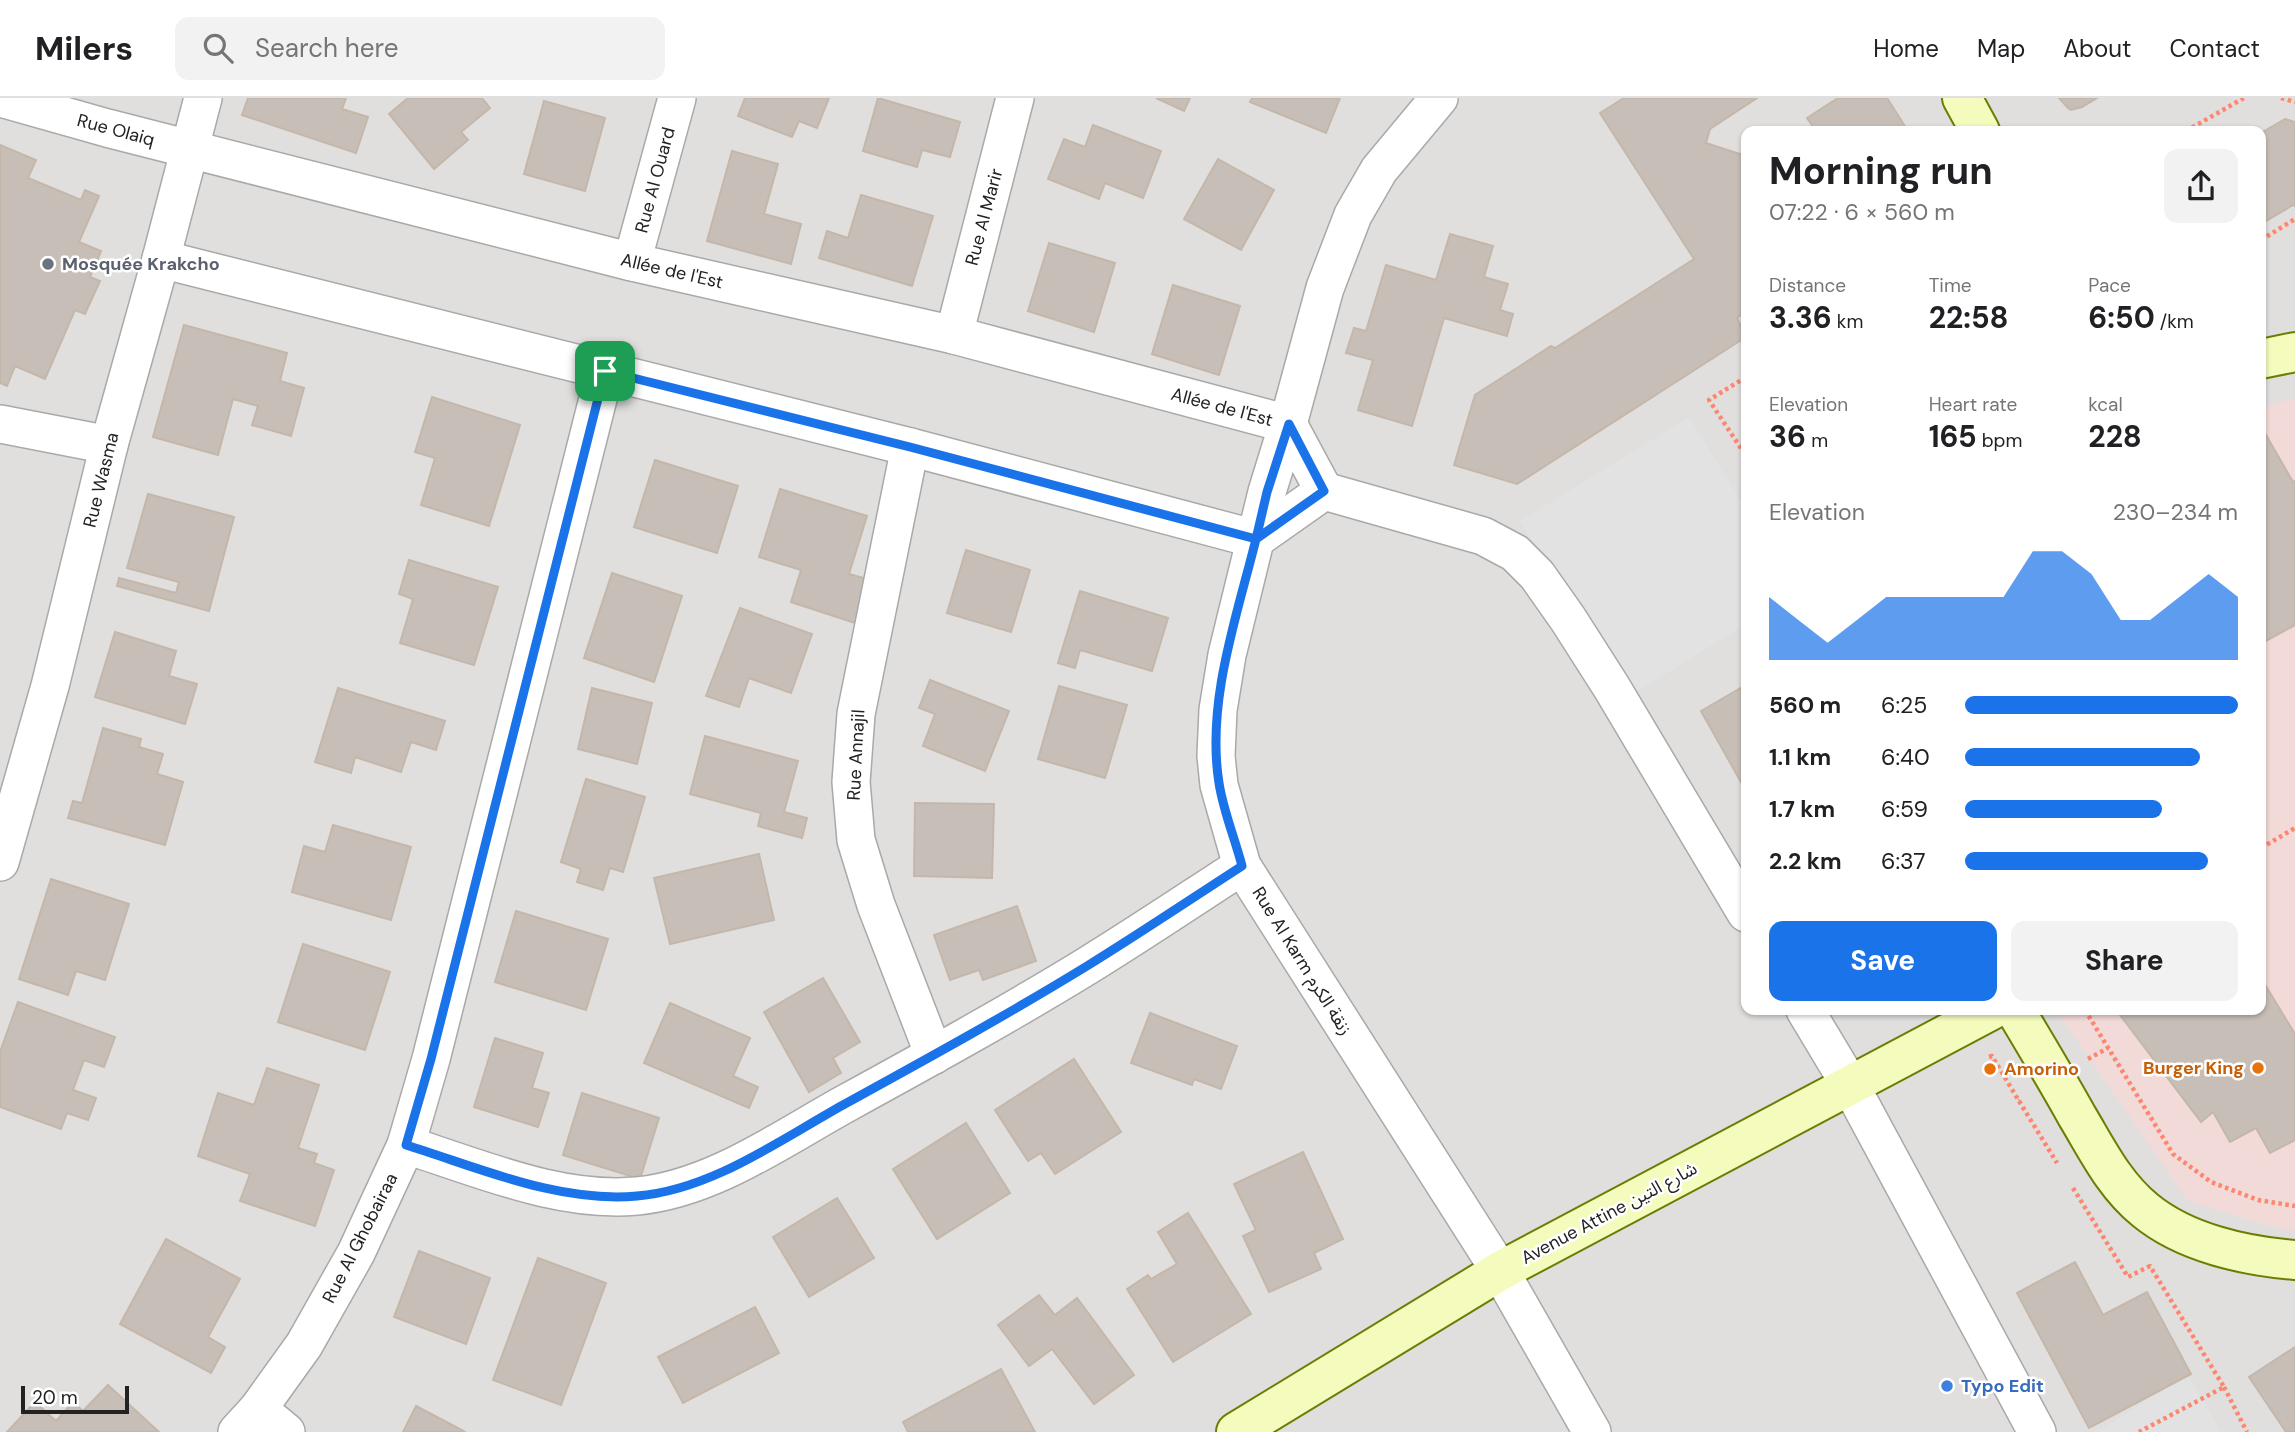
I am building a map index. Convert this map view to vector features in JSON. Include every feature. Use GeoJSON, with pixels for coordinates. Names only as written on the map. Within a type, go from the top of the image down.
{"type":"FeatureCollection","features":[{"type":"Feature","properties":{"kind":"street","name":"Rue Olaiq"},"geometry":{"type":"LineString","coordinates":[[1,98],[190,149]]}},
{"type":"Feature","properties":{"kind":"street","name":"Rue Wasma"},"geometry":{"type":"LineString","coordinates":[[0,862],[50,686],[109,445],[203,98]]}},
{"type":"Feature","properties":{"kind":"street","name":"Rue Al Ouard"},"geometry":{"type":"LineString","coordinates":[[632,262],[677,98]]}},
{"type":"Feature","properties":{"kind":"street","name":"Rue Al Marir"},"geometry":{"type":"LineString","coordinates":[[954,335],[1015,98]]}},
{"type":"Feature","properties":{"kind":"street","name":"Rue Al Karm زنقة الكرم"},"geometry":{"type":"LineString","coordinates":[[1439,98],[1379,170],[1353,215],[1325,288],[1289,424],[1267,492],[1227,655],[1218,710],[1216,756],[1219,785],[1242,866],[1500,1271],[1592,1432]]}},
{"type":"Feature","properties":{"kind":"street"},"geometry":{"type":"LineString","coordinates":[[1962,98],[1977,126]]}},
{"type":"Feature","properties":{"kind":"street","name":"Allée de l'Est"},"geometry":{"type":"LineString","coordinates":[[190,149],[632,262],[954,335],[1289,424],[1324,491]]}},
{"type":"Feature","properties":{"kind":"street"},"geometry":{"type":"LineString","coordinates":[[161,259],[910,447],[1256,539],[1324,491],[1483,536],[1514,553],[1537,575],[1568,619],[1741,905]]}},
{"type":"Feature","properties":{"kind":"street"},"geometry":{"type":"LineString","coordinates":[[2266,358],[2295,352]]}},
{"type":"Feature","properties":{"kind":"street","name":"Rue Al Ghobairaa"},"geometry":{"type":"LineString","coordinates":[[248,1421],[304,1345],[343,1276],[406,1145],[431,1059],[605,371]]}},
{"type":"Feature","properties":{"kind":"street"},"geometry":{"type":"LineString","coordinates":[[0,424],[109,445]]}},
{"type":"Feature","properties":{"kind":"street","name":"Rue Annajil"},"geometry":{"type":"LineString","coordinates":[[910,447],[856,714],[850,782],[856,840],[876,905],[933,1055]]}},
{"type":"Feature","properties":{"kind":"street"},"geometry":{"type":"LineString","coordinates":[[406,1145],[542,1188],[598,1198],[638,1196],[674,1190],[718,1174],[933,1055],[1088,966],[1242,866]]}},
{"type":"Feature","properties":{"kind":"street"},"geometry":{"type":"LineString","coordinates":[[1808,1015],[1850,1085],[2037,1432]]}},
{"type":"Feature","properties":{"kind":"street","name":"Avenue Attine شارع التين"},"geometry":{"type":"LineString","coordinates":[[1236,1432],[1500,1271],[1983,1015]]}},
{"type":"Feature","properties":{"kind":"street"},"geometry":{"type":"LineString","coordinates":[[2018,1015],[2115,1180],[2145,1210],[2172,1227],[2217,1246],[2258,1257],[2295,1260]]}},
{"type":"Feature","properties":{"kind":"street"},"geometry":{"type":"LineString","coordinates":[[248,1421],[286,1432]]}},
{"type":"Feature","properties":{"kind":"path"},"geometry":{"type":"LineString","coordinates":[[2195,126],[2244,98]]}},
{"type":"Feature","properties":{"kind":"path"},"geometry":{"type":"LineString","coordinates":[[2281,98],[2295,102]]}},
{"type":"Feature","properties":{"kind":"path"},"geometry":{"type":"LineString","coordinates":[[2266,237],[2295,219]]}},
{"type":"Feature","properties":{"kind":"path"},"geometry":{"type":"LineString","coordinates":[[1741,380],[1709,400],[1741,448]]}},
{"type":"Feature","properties":{"kind":"path"},"geometry":{"type":"LineString","coordinates":[[2266,845],[2295,828]]}},
{"type":"Feature","properties":{"kind":"path"},"geometry":{"type":"LineString","coordinates":[[2088,1015],[2173,1154],[2210,1182],[2258,1200],[2295,1206]]}},
{"type":"Feature","properties":{"kind":"path"},"geometry":{"type":"LineString","coordinates":[[2019,1101],[2062,1171]]}},
{"type":"Feature","properties":{"kind":"path"},"geometry":{"type":"LineString","coordinates":[[2070,1183],[2128,1277],[2150,1266],[2224,1387],[2247,1432]]}},
{"type":"Feature","properties":{"kind":"path"},"geometry":{"type":"LineString","coordinates":[[2139,1432],[2224,1387]]}},
{"type":"Feature","properties":{"kind":"shaded area"},"geometry":{"type":"Polygon","coordinates":[[[0,98],[2295,98],[2295,1432],[0,1432],[0,98]]]}},
{"type":"Feature","properties":{"kind":"shaded area"},"geometry":{"type":"Polygon","coordinates":[[[2295,398],[2295,1231],[2269,1226],[2188,1201],[2059,1015],[2266,1015],[2266,407],[2295,398]]]}},
{"type":"Feature","properties":{"kind":"shaded area"},"geometry":{"type":"Polygon","coordinates":[[[1689,417],[1741,501],[1741,627],[1630,696],[1520,521],[1689,417]]]}},
{"type":"Feature","properties":{"kind":"shaded area"},"geometry":{"type":"Polygon","coordinates":[[[2188,1375],[2221,1432],[2097,1432],[2188,1375]]]}},
{"type":"Feature","properties":{"kind":"building"},"geometry":{"type":"Polygon","coordinates":[[[248,98],[346,98],[342,109],[368,117],[356,153],[242,115],[248,98]]]}},
{"type":"Feature","properties":{"kind":"building"},"geometry":{"type":"Polygon","coordinates":[[[408,98],[482,98],[490,108],[461,132],[468,140],[434,169],[389,114],[408,98]]]}},
{"type":"Feature","properties":{"kind":"building"},"geometry":{"type":"Polygon","coordinates":[[[745,98],[829,98],[817,128],[799,121],[792,137],[738,116],[745,98]]]}},
{"type":"Feature","properties":{"kind":"building"},"geometry":{"type":"Polygon","coordinates":[[[878,98],[960,122],[950,157],[922,150],[917,167],[863,151],[878,98]]]}},
{"type":"Feature","properties":{"kind":"building"},"geometry":{"type":"Polygon","coordinates":[[[1156,98],[1190,98],[1184,111],[1156,98]]]}},
{"type":"Feature","properties":{"kind":"building"},"geometry":{"type":"Polygon","coordinates":[[[1252,98],[1340,98],[1326,133],[1250,102],[1252,98]]]}},
{"type":"Feature","properties":{"kind":"building"},"geometry":{"type":"Polygon","coordinates":[[[1624,98],[1757,98],[1710,129],[1706,143],[1741,154],[1741,315],[1737,318],[1741,326],[1741,340],[1517,484],[1454,465],[1475,395],[1551,346],[1555,348],[1694,259],[1600,113],[1624,98]]]}},
{"type":"Feature","properties":{"kind":"building"},"geometry":{"type":"Polygon","coordinates":[[[1838,98],[1887,98],[1905,126],[1813,126],[1807,118],[1838,98]]]}},
{"type":"Feature","properties":{"kind":"building"},"geometry":{"type":"Polygon","coordinates":[[[2059,98],[2097,98],[2071,110],[2059,98]]]}},
{"type":"Feature","properties":{"kind":"building"},"geometry":{"type":"Polygon","coordinates":[[[544,101],[605,118],[585,191],[524,174],[544,101]]]}},
{"type":"Feature","properties":{"kind":"building"},"geometry":{"type":"Polygon","coordinates":[[[2285,119],[2295,122],[2295,206],[2266,221],[2266,130],[2285,119]]]}},
{"type":"Feature","properties":{"kind":"building"},"geometry":{"type":"Polygon","coordinates":[[[1093,125],[1161,151],[1143,198],[1105,183],[1099,199],[1048,179],[1064,139],[1085,147],[1093,125]]]}},
{"type":"Feature","properties":{"kind":"building","name":"Mosquée Krakcho"},"geometry":{"type":"Polygon","coordinates":[[[0,145],[36,160],[28,178],[81,200],[85,190],[99,196],[79,242],[101,251],[90,277],[100,281],[85,314],[75,310],[45,379],[15,366],[7,386],[0,383],[0,145]]]}},
{"type":"Feature","properties":{"kind":"building"},"geometry":{"type":"Polygon","coordinates":[[[732,151],[778,164],[764,214],[801,224],[791,264],[707,241],[732,151]]]}},
{"type":"Feature","properties":{"kind":"building"},"geometry":{"type":"Polygon","coordinates":[[[1218,159],[1274,190],[1241,250],[1184,219],[1218,159]]]}},
{"type":"Feature","properties":{"kind":"building"},"geometry":{"type":"Polygon","coordinates":[[[861,195],[933,216],[912,286],[819,258],[827,231],[848,238],[861,195]]]}},
{"type":"Feature","properties":{"kind":"building"},"geometry":{"type":"Polygon","coordinates":[[[1450,234],[1493,246],[1484,277],[1508,284],[1500,310],[1513,314],[1507,336],[1444,318],[1412,426],[1358,410],[1373,360],[1346,353],[1354,328],[1366,331],[1386,265],[1436,280],[1450,234]]]}},
{"type":"Feature","properties":{"kind":"building"},"geometry":{"type":"Polygon","coordinates":[[[1049,243],[1115,263],[1094,332],[1028,311],[1049,243]]]}},
{"type":"Feature","properties":{"kind":"building"},"geometry":{"type":"Polygon","coordinates":[[[1173,285],[1240,306],[1219,375],[1152,354],[1173,285]]]}},
{"type":"Feature","properties":{"kind":"building"},"geometry":{"type":"Polygon","coordinates":[[[184,325],[287,353],[280,381],[304,388],[291,436],[252,425],[258,406],[233,399],[218,455],[153,437],[184,325]]]}},
{"type":"Feature","properties":{"kind":"building"},"geometry":{"type":"Polygon","coordinates":[[[432,397],[520,425],[489,526],[421,505],[435,458],[415,452],[432,397]]]}},
{"type":"Feature","properties":{"kind":"building"},"geometry":{"type":"Polygon","coordinates":[[[2266,435],[2293,482],[2295,481],[2295,625],[2266,641],[2266,435]]]}},
{"type":"Feature","properties":{"kind":"building"},"geometry":{"type":"Polygon","coordinates":[[[655,460],[738,486],[717,553],[634,527],[655,460]]]}},
{"type":"Feature","properties":{"kind":"building"},"geometry":{"type":"Polygon","coordinates":[[[780,489],[867,516],[849,574],[874,581],[861,625],[791,602],[801,570],[759,557],[780,489]]]}},
{"type":"Feature","properties":{"kind":"building"},"geometry":{"type":"Polygon","coordinates":[[[148,494],[234,517],[209,611],[117,586],[119,578],[176,593],[179,582],[127,568],[148,494]]]}},
{"type":"Feature","properties":{"kind":"building"},"geometry":{"type":"Polygon","coordinates":[[[966,550],[1030,570],[1011,632],[947,613],[966,550]]]}},
{"type":"Feature","properties":{"kind":"building"},"geometry":{"type":"Polygon","coordinates":[[[409,560],[498,587],[474,665],[400,643],[413,599],[399,594],[409,560]]]}},
{"type":"Feature","properties":{"kind":"building"},"geometry":{"type":"Polygon","coordinates":[[[612,573],[682,596],[654,682],[584,658],[612,573]]]}},
{"type":"Feature","properties":{"kind":"building"},"geometry":{"type":"Polygon","coordinates":[[[1080,591],[1168,618],[1152,671],[1080,650],[1075,668],[1058,663],[1080,591]]]}},
{"type":"Feature","properties":{"kind":"building"},"geometry":{"type":"Polygon","coordinates":[[[740,608],[812,634],[791,693],[749,678],[739,707],[706,696],[740,608]]]}},
{"type":"Feature","properties":{"kind":"building"},"geometry":{"type":"Polygon","coordinates":[[[115,632],[176,651],[169,676],[197,684],[185,724],[95,697],[115,632]]]}},
{"type":"Feature","properties":{"kind":"building"},"geometry":{"type":"Polygon","coordinates":[[[930,680],[1009,711],[985,771],[923,746],[935,714],[919,708],[930,680]]]}},
{"type":"Feature","properties":{"kind":"building"},"geometry":{"type":"Polygon","coordinates":[[[1059,686],[1127,705],[1105,778],[1038,759],[1059,686]]]}},
{"type":"Feature","properties":{"kind":"building"},"geometry":{"type":"Polygon","coordinates":[[[338,688],[445,721],[436,750],[411,742],[401,772],[355,757],[351,773],[315,762],[338,688]]]}},
{"type":"Feature","properties":{"kind":"building"},"geometry":{"type":"Polygon","coordinates":[[[592,688],[652,703],[637,764],[578,749],[592,688]]]}},
{"type":"Feature","properties":{"kind":"building"},"geometry":{"type":"Polygon","coordinates":[[[1741,688],[1741,782],[1701,711],[1741,688]]]}},
{"type":"Feature","properties":{"kind":"building"},"geometry":{"type":"Polygon","coordinates":[[[103,728],[141,739],[139,747],[163,754],[157,774],[183,782],[165,845],[68,818],[73,801],[82,803],[103,728]]]}},
{"type":"Feature","properties":{"kind":"building"},"geometry":{"type":"Polygon","coordinates":[[[705,736],[798,761],[784,812],[807,818],[802,838],[758,826],[761,813],[690,794],[705,736]]]}},
{"type":"Feature","properties":{"kind":"building"},"geometry":{"type":"Polygon","coordinates":[[[586,779],[645,797],[623,872],[610,868],[603,890],[577,882],[581,869],[561,862],[586,779]]]}},
{"type":"Feature","properties":{"kind":"building"},"geometry":{"type":"Polygon","coordinates":[[[915,803],[994,804],[992,878],[914,876],[915,803]]]}},
{"type":"Feature","properties":{"kind":"building"},"geometry":{"type":"Polygon","coordinates":[[[333,825],[411,847],[391,920],[292,892],[304,846],[325,852],[333,825]]]}},
{"type":"Feature","properties":{"kind":"building"},"geometry":{"type":"Polygon","coordinates":[[[759,854],[774,920],[670,944],[654,878],[759,854]]]}},
{"type":"Feature","properties":{"kind":"building"},"geometry":{"type":"Polygon","coordinates":[[[51,879],[129,904],[105,980],[76,971],[68,995],[19,979],[51,879]]]}},
{"type":"Feature","properties":{"kind":"building"},"geometry":{"type":"Polygon","coordinates":[[[1017,906],[1036,961],[983,980],[979,970],[950,980],[934,935],[1017,906]]]}},
{"type":"Feature","properties":{"kind":"building"},"geometry":{"type":"Polygon","coordinates":[[[516,911],[608,939],[586,1010],[495,982],[516,911]]]}},
{"type":"Feature","properties":{"kind":"building"},"geometry":{"type":"Polygon","coordinates":[[[303,944],[390,972],[365,1050],[278,1022],[303,944]]]}},
{"type":"Feature","properties":{"kind":"building"},"geometry":{"type":"Polygon","coordinates":[[[823,978],[860,1042],[833,1058],[841,1073],[809,1092],[764,1012],[823,978]]]}},
{"type":"Feature","properties":{"kind":"building"},"geometry":{"type":"Polygon","coordinates":[[[2266,986],[2295,1034],[2295,1140],[2270,1153],[2256,1128],[2230,1142],[2213,1112],[2201,1122],[2120,1015],[2266,1015],[2266,986]]]}},
{"type":"Feature","properties":{"kind":"building"},"geometry":{"type":"Polygon","coordinates":[[[18,1002],[115,1037],[104,1067],[84,1060],[73,1090],[96,1098],[88,1120],[67,1113],[61,1129],[0,1107],[0,1052],[18,1002]]]}},
{"type":"Feature","properties":{"kind":"building"},"geometry":{"type":"Polygon","coordinates":[[[670,1003],[750,1038],[733,1076],[758,1087],[749,1108],[644,1063],[670,1003]]]}},
{"type":"Feature","properties":{"kind":"building"},"geometry":{"type":"Polygon","coordinates":[[[1150,1013],[1237,1046],[1221,1089],[1194,1079],[1192,1085],[1131,1063],[1150,1013]]]}},
{"type":"Feature","properties":{"kind":"building"},"geometry":{"type":"Polygon","coordinates":[[[495,1038],[543,1053],[532,1088],[549,1093],[538,1127],[474,1107],[495,1038]]]}},
{"type":"Feature","properties":{"kind":"building"},"geometry":{"type":"Polygon","coordinates":[[[1074,1059],[1121,1132],[1055,1174],[1041,1153],[1028,1161],[995,1110],[1074,1059]]]}},
{"type":"Feature","properties":{"kind":"building"},"geometry":{"type":"Polygon","coordinates":[[[267,1068],[319,1085],[298,1148],[317,1154],[314,1163],[334,1170],[315,1226],[240,1201],[250,1174],[198,1156],[218,1093],[254,1105],[267,1068]]]}},
{"type":"Feature","properties":{"kind":"building"},"geometry":{"type":"Polygon","coordinates":[[[582,1093],[659,1118],[640,1179],[563,1155],[582,1093]]]}},
{"type":"Feature","properties":{"kind":"building"},"geometry":{"type":"Polygon","coordinates":[[[966,1123],[1010,1193],[937,1239],[893,1169],[966,1123]]]}},
{"type":"Feature","properties":{"kind":"building"},"geometry":{"type":"Polygon","coordinates":[[[1303,1152],[1343,1239],[1314,1253],[1321,1269],[1269,1292],[1243,1236],[1256,1230],[1234,1184],[1303,1152]]]}},
{"type":"Feature","properties":{"kind":"building"},"geometry":{"type":"Polygon","coordinates":[[[837,1198],[874,1258],[809,1297],[773,1237],[837,1198]]]}},
{"type":"Feature","properties":{"kind":"building"},"geometry":{"type":"Polygon","coordinates":[[[1188,1213],[1251,1314],[1173,1362],[1127,1289],[1148,1275],[1151,1279],[1177,1264],[1158,1232],[1188,1213]]]}},
{"type":"Feature","properties":{"kind":"building"},"geometry":{"type":"Polygon","coordinates":[[[166,1239],[240,1279],[208,1337],[225,1347],[211,1373],[120,1324],[166,1239]]]}},
{"type":"Feature","properties":{"kind":"building"},"geometry":{"type":"Polygon","coordinates":[[[419,1251],[490,1278],[466,1344],[394,1317],[419,1251]]]}},
{"type":"Feature","properties":{"kind":"building"},"geometry":{"type":"Polygon","coordinates":[[[538,1258],[606,1283],[561,1405],[493,1380],[538,1258]]]}},
{"type":"Feature","properties":{"kind":"building"},"geometry":{"type":"Polygon","coordinates":[[[2075,1262],[2103,1315],[2147,1292],[2191,1374],[2089,1428],[2017,1293],[2075,1262]]]}},
{"type":"Feature","properties":{"kind":"building"},"geometry":{"type":"Polygon","coordinates":[[[1039,1295],[1055,1315],[1077,1298],[1134,1375],[1094,1404],[1052,1349],[1029,1366],[998,1325],[1039,1295]]]}},
{"type":"Feature","properties":{"kind":"building"},"geometry":{"type":"Polygon","coordinates":[[[755,1307],[779,1353],[683,1403],[658,1357],[755,1307]]]}},
{"type":"Feature","properties":{"kind":"building"},"geometry":{"type":"Polygon","coordinates":[[[2295,1347],[2295,1432],[2286,1432],[2249,1377],[2295,1347]]]}},
{"type":"Feature","properties":{"kind":"building"},"geometry":{"type":"Polygon","coordinates":[[[1001,1369],[1035,1432],[908,1432],[903,1422],[1001,1369]]]}},
{"type":"Feature","properties":{"kind":"building"},"geometry":{"type":"Polygon","coordinates":[[[108,1385],[159,1432],[7,1432],[35,1402],[56,1421],[73,1402],[83,1411],[108,1385]]]}},
{"type":"Feature","properties":{"kind":"building"},"geometry":{"type":"Polygon","coordinates":[[[416,1406],[462,1430],[465,1432],[403,1432],[416,1406]]]}},
{"type":"Feature","properties":{"kind":"place","name":"Mosquée Krakcho"},"geometry":{"type":"Point","coordinates":[48,264]}},
{"type":"Feature","properties":{"kind":"place","name":"Burger King"},"geometry":{"type":"Point","coordinates":[2258,1068]}},
{"type":"Feature","properties":{"kind":"place","name":"Amorino"},"geometry":{"type":"Point","coordinates":[1990,1069]}},
{"type":"Feature","properties":{"kind":"place","name":"Typo Edit"},"geometry":{"type":"Point","coordinates":[1947,1386]}},
{"type":"Feature","properties":{"kind":"route"},"geometry":{"type":"LineString","coordinates":[[605,371],[431,1059],[406,1145],[542,1188],[598,1198],[638,1196],[674,1190],[718,1174],[1088,966],[1242,866],[1219,785],[1216,756],[1218,710],[1227,655],[1256,539],[1324,491],[1289,424],[1267,492],[1256,539],[910,447],[605,371]]}}]}
